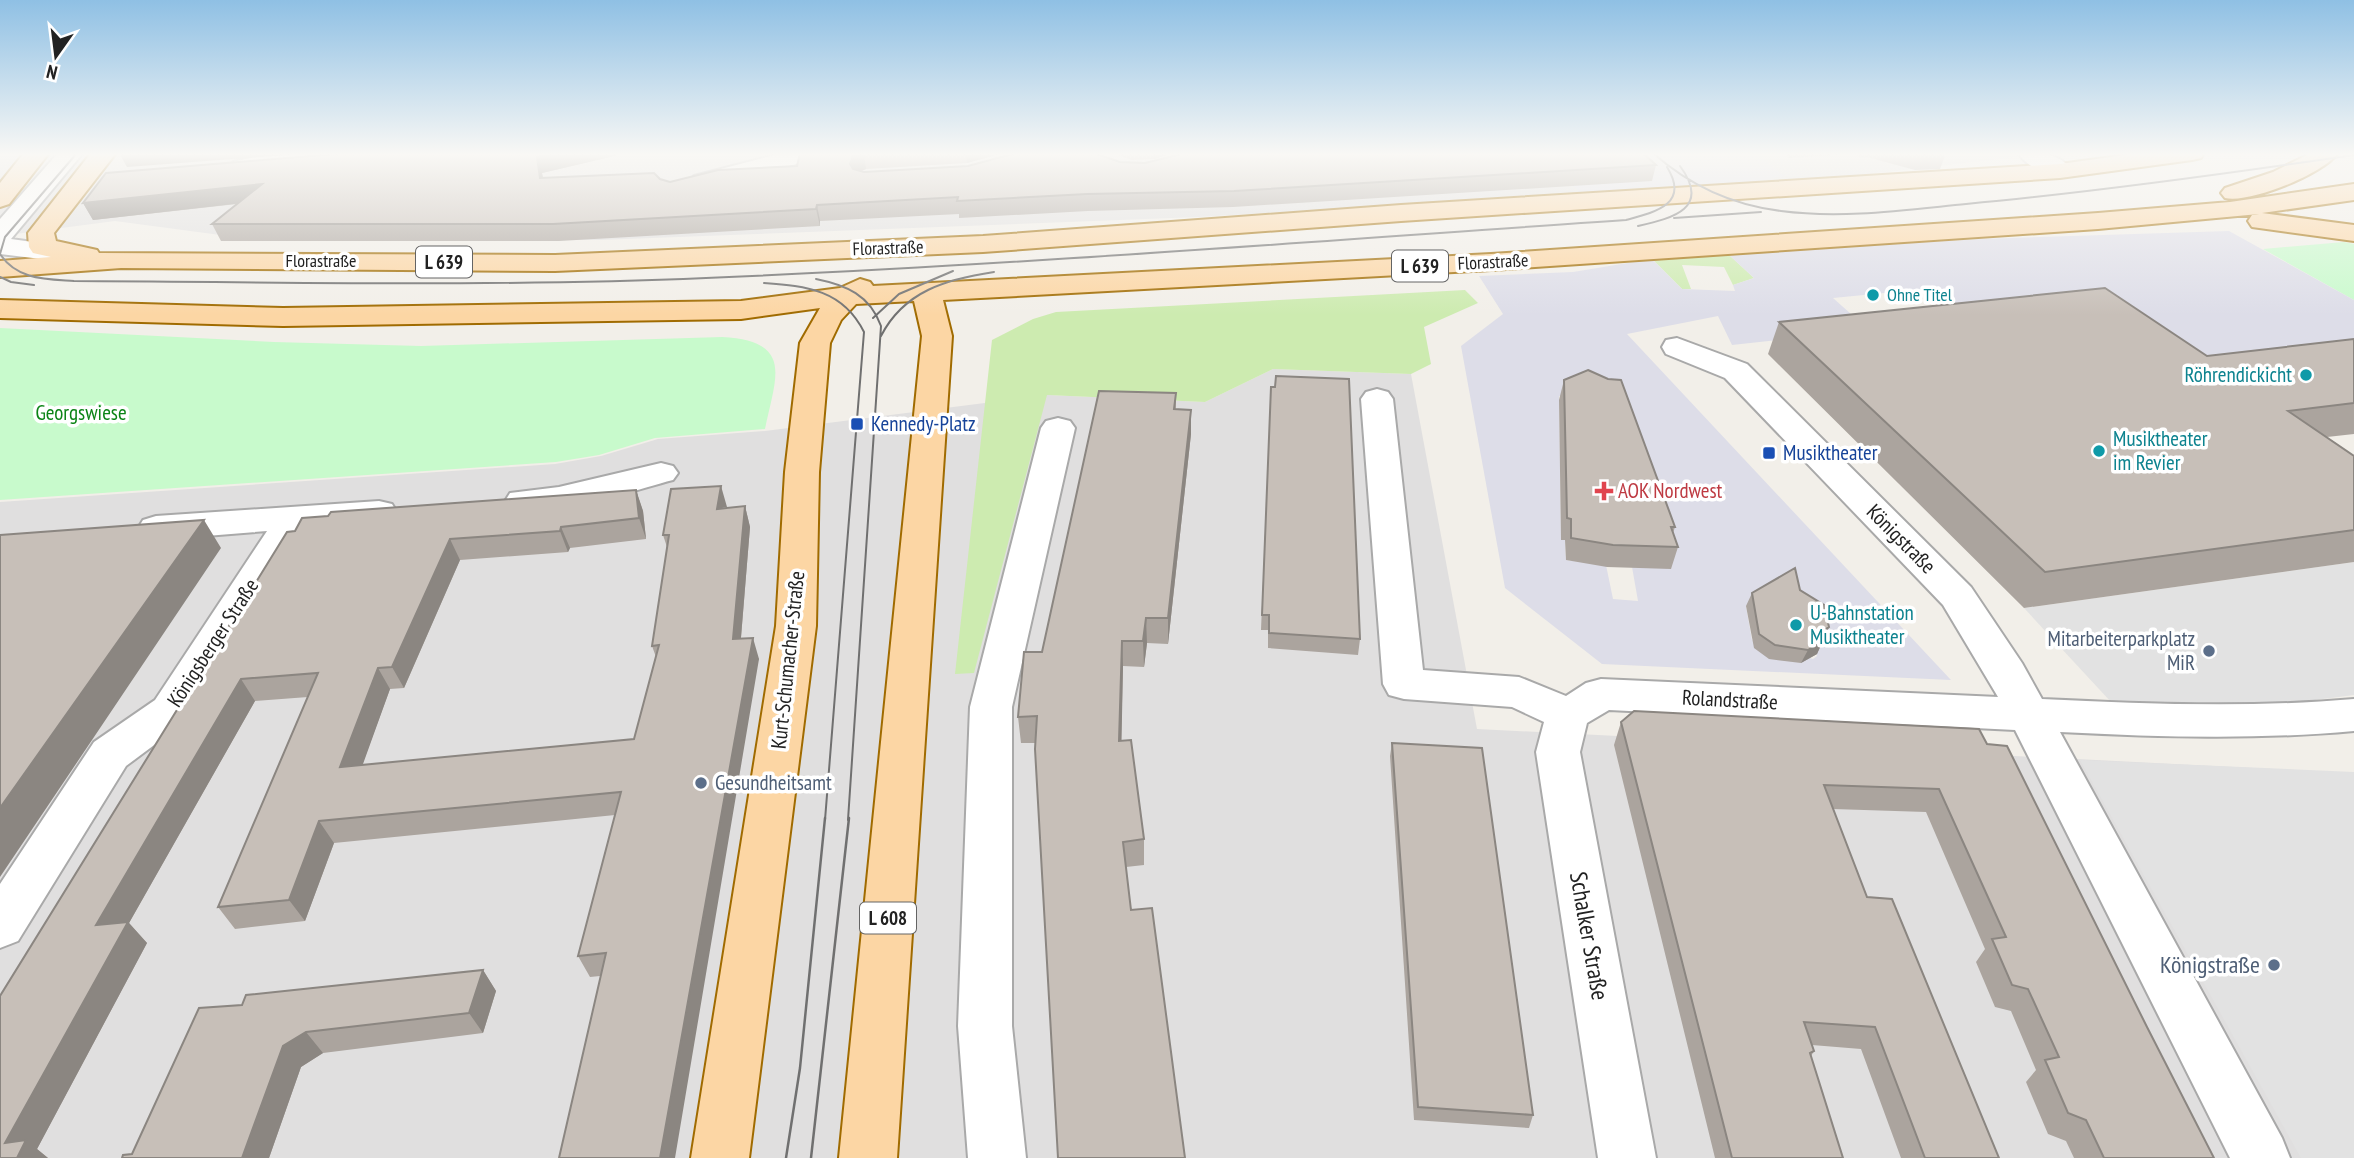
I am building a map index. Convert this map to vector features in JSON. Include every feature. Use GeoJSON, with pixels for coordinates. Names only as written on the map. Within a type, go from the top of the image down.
{"type":"FeatureCollection","features":[{"type":"Feature","properties":{"kind":"main road"},"geometry":{"type":"LineString","coordinates":[[61,207],[41,233],[43,247],[66,254],[121,260]]}},
{"type":"Feature","properties":{"kind":"main road","name":"Florastraße"},"geometry":{"type":"LineString","coordinates":[[0,269],[121,260],[555,263],[983,244],[1481,207]]}},
{"type":"Feature","properties":{"kind":"main road"},"geometry":{"type":"LineString","coordinates":[[2161,216],[2190,207]]}},
{"type":"Feature","properties":{"kind":"main road","name":"Florastraße"},"geometry":{"type":"LineString","coordinates":[[0,307],[43,312],[283,317],[741,310],[848,296],[1565,258],[2161,216],[2251,207]]}},
{"type":"Feature","properties":{"kind":"main road","name":"Florastraße"},"geometry":{"type":"LineString","coordinates":[[2161,216],[2282,222],[2354,233]]}},
{"type":"Feature","properties":{"kind":"main road"},"geometry":{"type":"LineString","coordinates":[[848,296],[884,273],[925,258],[983,244]]}},
{"type":"Feature","properties":{"kind":"main road"},"geometry":{"type":"LineString","coordinates":[[766,253],[843,259],[884,273],[927,293]]}},
{"type":"Feature","properties":{"kind":"main road"},"geometry":{"type":"LineString","coordinates":[[937,336],[977,300],[1001,289]]}},
{"type":"Feature","properties":{"kind":"main road","name":"L 608"},"geometry":{"type":"LineString","coordinates":[[868,1158],[937,336],[927,293]]}},
{"type":"Feature","properties":{"kind":"main road","name":"Kurt-Schumacher-Straße"},"geometry":{"type":"LineString","coordinates":[[720,1158],[796,626],[802,472],[815,343],[828,317],[848,296]]}},
{"type":"Feature","properties":{"kind":"main road","name":"Florastraße"},"geometry":{"type":"LineString","coordinates":[[741,310],[794,323],[805,330],[815,343]]}},
{"type":"Feature","properties":{"kind":"street"},"geometry":{"type":"LineString","coordinates":[[0,235],[24,207]]}},
{"type":"Feature","properties":{"kind":"street"},"geometry":{"type":"LineString","coordinates":[[0,247],[41,233]]}},
{"type":"Feature","properties":{"kind":"street"},"geometry":{"type":"LineString","coordinates":[[0,247],[66,254]]}},
{"type":"Feature","properties":{"kind":"street","name":"Königstraße"},"geometry":{"type":"LineString","coordinates":[[1677,347],[1736,371],[1958,596],[2007,673],[2026,714],[2261,1158]]}},
{"type":"Feature","properties":{"kind":"street"},"geometry":{"type":"LineString","coordinates":[[1377,399],[1404,684],[1519,692],[1568,715]]}},
{"type":"Feature","properties":{"kind":"street"},"geometry":{"type":"LineString","coordinates":[[998,1158],[985,1026],[990,707],[1058,428]]}},
{"type":"Feature","properties":{"kind":"street"},"geometry":{"type":"LineString","coordinates":[[493,503],[559,498],[661,472]]}},
{"type":"Feature","properties":{"kind":"street"},"geometry":{"type":"LineString","coordinates":[[125,530],[413,510]]}},
{"type":"Feature","properties":{"kind":"street","name":"Königsberger Straße"},"geometry":{"type":"LineString","coordinates":[[0,926],[110,754],[170,711],[293,519]]}},
{"type":"Feature","properties":{"kind":"street","name":"Rolandstraße"},"geometry":{"type":"LineString","coordinates":[[1568,715],[1601,694],[2168,721],[2299,720],[2354,715]]}},
{"type":"Feature","properties":{"kind":"street","name":"Schalker Straße"},"geometry":{"type":"LineString","coordinates":[[1568,715],[1558,752],[1628,1158]]}},
{"type":"Feature","properties":{"kind":"shaded area"},"geometry":{"type":"Polygon","coordinates":[[[0,207],[1367,207],[1198,217],[599,240],[243,238],[115,221],[0,236],[0,207]]]}},
{"type":"Feature","properties":{"kind":"shaded area"},"geometry":{"type":"Polygon","coordinates":[[[2229,231],[2354,300],[2354,365],[2188,386],[1963,318],[1925,289],[1833,298],[1869,330],[1732,345],[1718,316],[1627,334],[1951,680],[1602,664],[1505,588],[1461,346],[1503,314],[1479,276],[1573,272],[1652,259],[1682,289],[1735,291],[1733,285],[1754,278],[1728,254],[1980,239],[2229,231]],[[1559,396],[1561,539],[1565,540],[1566,560],[1606,565],[1613,599],[1638,601],[1632,567],[1671,568],[1573,397],[1559,396]],[[1746,606],[1752,640],[1813,659],[1817,656],[1815,646],[1821,635],[1827,637],[1746,606]]]}},
{"type":"Feature","properties":{"kind":"shaded area"},"geometry":{"type":"Polygon","coordinates":[[[1273,369],[1411,374],[1477,729],[2354,773],[2354,1158],[0,1158],[0,502],[555,464],[601,456],[658,439],[765,431],[1047,395],[1205,402],[1273,369]]]}},
{"type":"Feature","properties":{"kind":"shaded area","name":"Mitarbeiterparkplatz MiR"},"geometry":{"type":"Polygon","coordinates":[[[2354,562],[2354,695],[2285,704],[2111,702],[2024,608],[2354,562]]]}},
{"type":"Feature","properties":{"kind":"shaded area","name":"Königstraße"},"geometry":{"type":"Polygon","coordinates":[[[2080,760],[2354,772],[2354,1158],[2301,1158],[2080,760]]]}},
{"type":"Feature","properties":{"kind":"green space"},"geometry":{"type":"Polygon","coordinates":[[[2344,242],[2354,244],[2354,300],[2263,249],[2344,242]]]}},
{"type":"Feature","properties":{"kind":"green space"},"geometry":{"type":"Polygon","coordinates":[[[1728,254],[1754,278],[1733,285],[1724,267],[1682,265],[1691,289],[1682,289],[1652,259],[1728,254]]]}},
{"type":"Feature","properties":{"kind":"green space"},"geometry":{"type":"Polygon","coordinates":[[[1465,290],[1478,303],[1424,327],[1431,364],[1411,374],[1273,369],[1205,402],[1047,395],[974,673],[955,674],[992,340],[1033,319],[1056,312],[1465,290]]]}},
{"type":"Feature","properties":{"kind":"green space","name":"Georgswiese"},"geometry":{"type":"Polygon","coordinates":[[[0,328],[274,342],[421,346],[722,337],[745,340],[761,346],[770,354],[775,365],[775,378],[765,429],[655,438],[599,455],[556,462],[0,500],[0,328]]]}},
{"type":"Feature","properties":{"kind":"building"},"geometry":{"type":"Polygon","coordinates":[[[233,207],[816,207],[553,224],[212,224],[233,207]]]}},
{"type":"Feature","properties":{"kind":"building","name":"Musiktheater im Revier"},"geometry":{"type":"Polygon","coordinates":[[[2105,288],[2207,356],[2354,339],[2354,403],[2288,411],[2354,456],[2354,530],[2045,572],[1779,322],[2105,288]]]}},
{"type":"Feature","properties":{"kind":"building"},"geometry":{"type":"Polygon","coordinates":[[[1588,370],[1608,379],[1621,380],[1675,527],[1671,527],[1678,547],[1613,545],[1571,538],[1571,519],[1567,518],[1564,380],[1588,370]]]}},
{"type":"Feature","properties":{"kind":"building"},"geometry":{"type":"Polygon","coordinates":[[[1276,376],[1349,379],[1360,639],[1269,633],[1269,615],[1262,615],[1271,387],[1275,387],[1276,376]]]}},
{"type":"Feature","properties":{"kind":"building"},"geometry":{"type":"Polygon","coordinates":[[[1099,391],[1176,393],[1174,409],[1191,410],[1168,618],[1146,618],[1143,641],[1122,641],[1119,741],[1131,740],[1144,839],[1123,842],[1131,910],[1152,908],[1185,1158],[1058,1158],[1035,749],[1037,716],[1018,717],[1024,652],[1042,652],[1099,391]]]}},
{"type":"Feature","properties":{"kind":"building"},"geometry":{"type":"Polygon","coordinates":[[[721,486],[717,509],[745,506],[733,639],[753,638],[660,1158],[559,1158],[606,953],[578,956],[621,792],[319,821],[289,900],[218,907],[318,673],[241,679],[96,925],[128,922],[5,1143],[26,1140],[17,1158],[0,1158],[0,996],[287,532],[295,531],[302,518],[328,516],[331,512],[636,490],[639,518],[561,527],[560,531],[450,539],[392,667],[378,668],[340,767],[634,739],[659,645],[652,646],[669,535],[663,535],[671,489],[721,486]]]}},
{"type":"Feature","properties":{"kind":"building"},"geometry":{"type":"Polygon","coordinates":[[[204,520],[0,808],[0,535],[204,520]]]}},
{"type":"Feature","properties":{"kind":"building"},"geometry":{"type":"Polygon","coordinates":[[[1795,568],[1800,590],[1824,605],[1829,627],[1821,632],[1823,640],[1808,650],[1775,645],[1759,634],[1752,593],[1795,568]]]}},
{"type":"Feature","properties":{"kind":"building"},"geometry":{"type":"Polygon","coordinates":[[[1634,711],[1979,729],[1987,744],[2007,746],[2214,1158],[2104,1158],[2086,1120],[2068,1113],[2045,1060],[2059,1057],[2028,989],[2012,985],[1992,939],[2006,937],[1939,789],[1824,785],[1867,897],[1892,899],[1999,1158],[1925,1158],[1875,1027],[1804,1022],[1814,1051],[1810,1053],[1843,1158],[1732,1158],[1621,722],[1634,711]]]}},
{"type":"Feature","properties":{"kind":"building"},"geometry":{"type":"Polygon","coordinates":[[[1392,743],[1482,748],[1533,1115],[1418,1107],[1392,743]]]}},
{"type":"Feature","properties":{"kind":"building"},"geometry":{"type":"Polygon","coordinates":[[[483,970],[469,1013],[306,1032],[283,1046],[242,1158],[122,1158],[123,1155],[132,1154],[199,1008],[242,1005],[246,995],[483,970]]]}},
{"type":"Feature","properties":{"kind":"tram line"},"geometry":{"type":"LineString","coordinates":[[31,207],[5,237],[0,254],[15,269],[33,276],[74,281],[390,283],[627,281],[821,273],[1626,220],[1661,207]]}},
{"type":"Feature","properties":{"kind":"tram line"},"geometry":{"type":"LineString","coordinates":[[1638,226],[1675,215],[1685,207]]}},
{"type":"Feature","properties":{"kind":"tram line"},"geometry":{"type":"LineString","coordinates":[[1759,207],[1827,214],[1936,207]]}},
{"type":"Feature","properties":{"kind":"tram line"},"geometry":{"type":"LineString","coordinates":[[1674,218],[1761,212]]}},
{"type":"Feature","properties":{"kind":"tram line"},"geometry":{"type":"LineString","coordinates":[[876,315],[899,294],[953,271]]}},
{"type":"Feature","properties":{"kind":"tram line"},"geometry":{"type":"LineString","coordinates":[[881,336],[902,308],[928,290],[944,283],[994,272]]}},
{"type":"Feature","properties":{"kind":"tram line"},"geometry":{"type":"LineString","coordinates":[[0,277],[11,282],[34,285]]}},
{"type":"Feature","properties":{"kind":"tram line"},"geometry":{"type":"LineString","coordinates":[[816,279],[856,293],[876,315]]}},
{"type":"Feature","properties":{"kind":"tram line"},"geometry":{"type":"LineString","coordinates":[[764,283],[795,286],[822,293],[846,307],[864,332],[825,820]]}},
{"type":"Feature","properties":{"kind":"tram line"},"geometry":{"type":"LineString","coordinates":[[848,820],[881,326],[876,315]]}},
{"type":"Feature","properties":{"kind":"tram line"},"geometry":{"type":"LineString","coordinates":[[873,318],[876,315]]}},
{"type":"Feature","properties":{"kind":"tram line"},"geometry":{"type":"LineString","coordinates":[[786,1158],[800,1068],[825,818]]}},
{"type":"Feature","properties":{"kind":"tram line"},"geometry":{"type":"LineString","coordinates":[[811,1158],[849,818]]}},
{"type":"Feature","properties":{"kind":"place","name":"Ohne Titel"},"geometry":{"type":"Point","coordinates":[1873,295]}},
{"type":"Feature","properties":{"kind":"place","name":"Röhrendickicht"},"geometry":{"type":"Point","coordinates":[2306,375]}},
{"type":"Feature","properties":{"kind":"place","name":"Kennedy-Platz"},"geometry":{"type":"Point","coordinates":[857,424]}},
{"type":"Feature","properties":{"kind":"place","name":"Musiktheater im Revier"},"geometry":{"type":"Point","coordinates":[2099,451]}},
{"type":"Feature","properties":{"kind":"place","name":"Musiktheater"},"geometry":{"type":"Point","coordinates":[1769,453]}},
{"type":"Feature","properties":{"kind":"place","name":"AOK Nordwest"},"geometry":{"type":"Point","coordinates":[1604,491]}},
{"type":"Feature","properties":{"kind":"place","name":"U-Bahnstation Musiktheater"},"geometry":{"type":"Point","coordinates":[1796,625]}},
{"type":"Feature","properties":{"kind":"place","name":"Mitarbeiterparkplatz MiR"},"geometry":{"type":"Point","coordinates":[2209,651]}},
{"type":"Feature","properties":{"kind":"place","name":"Gesundheitsamt"},"geometry":{"type":"Point","coordinates":[701,783]}},
{"type":"Feature","properties":{"kind":"place","name":"Königstraße"},"geometry":{"type":"Point","coordinates":[2274,965]}}]}
